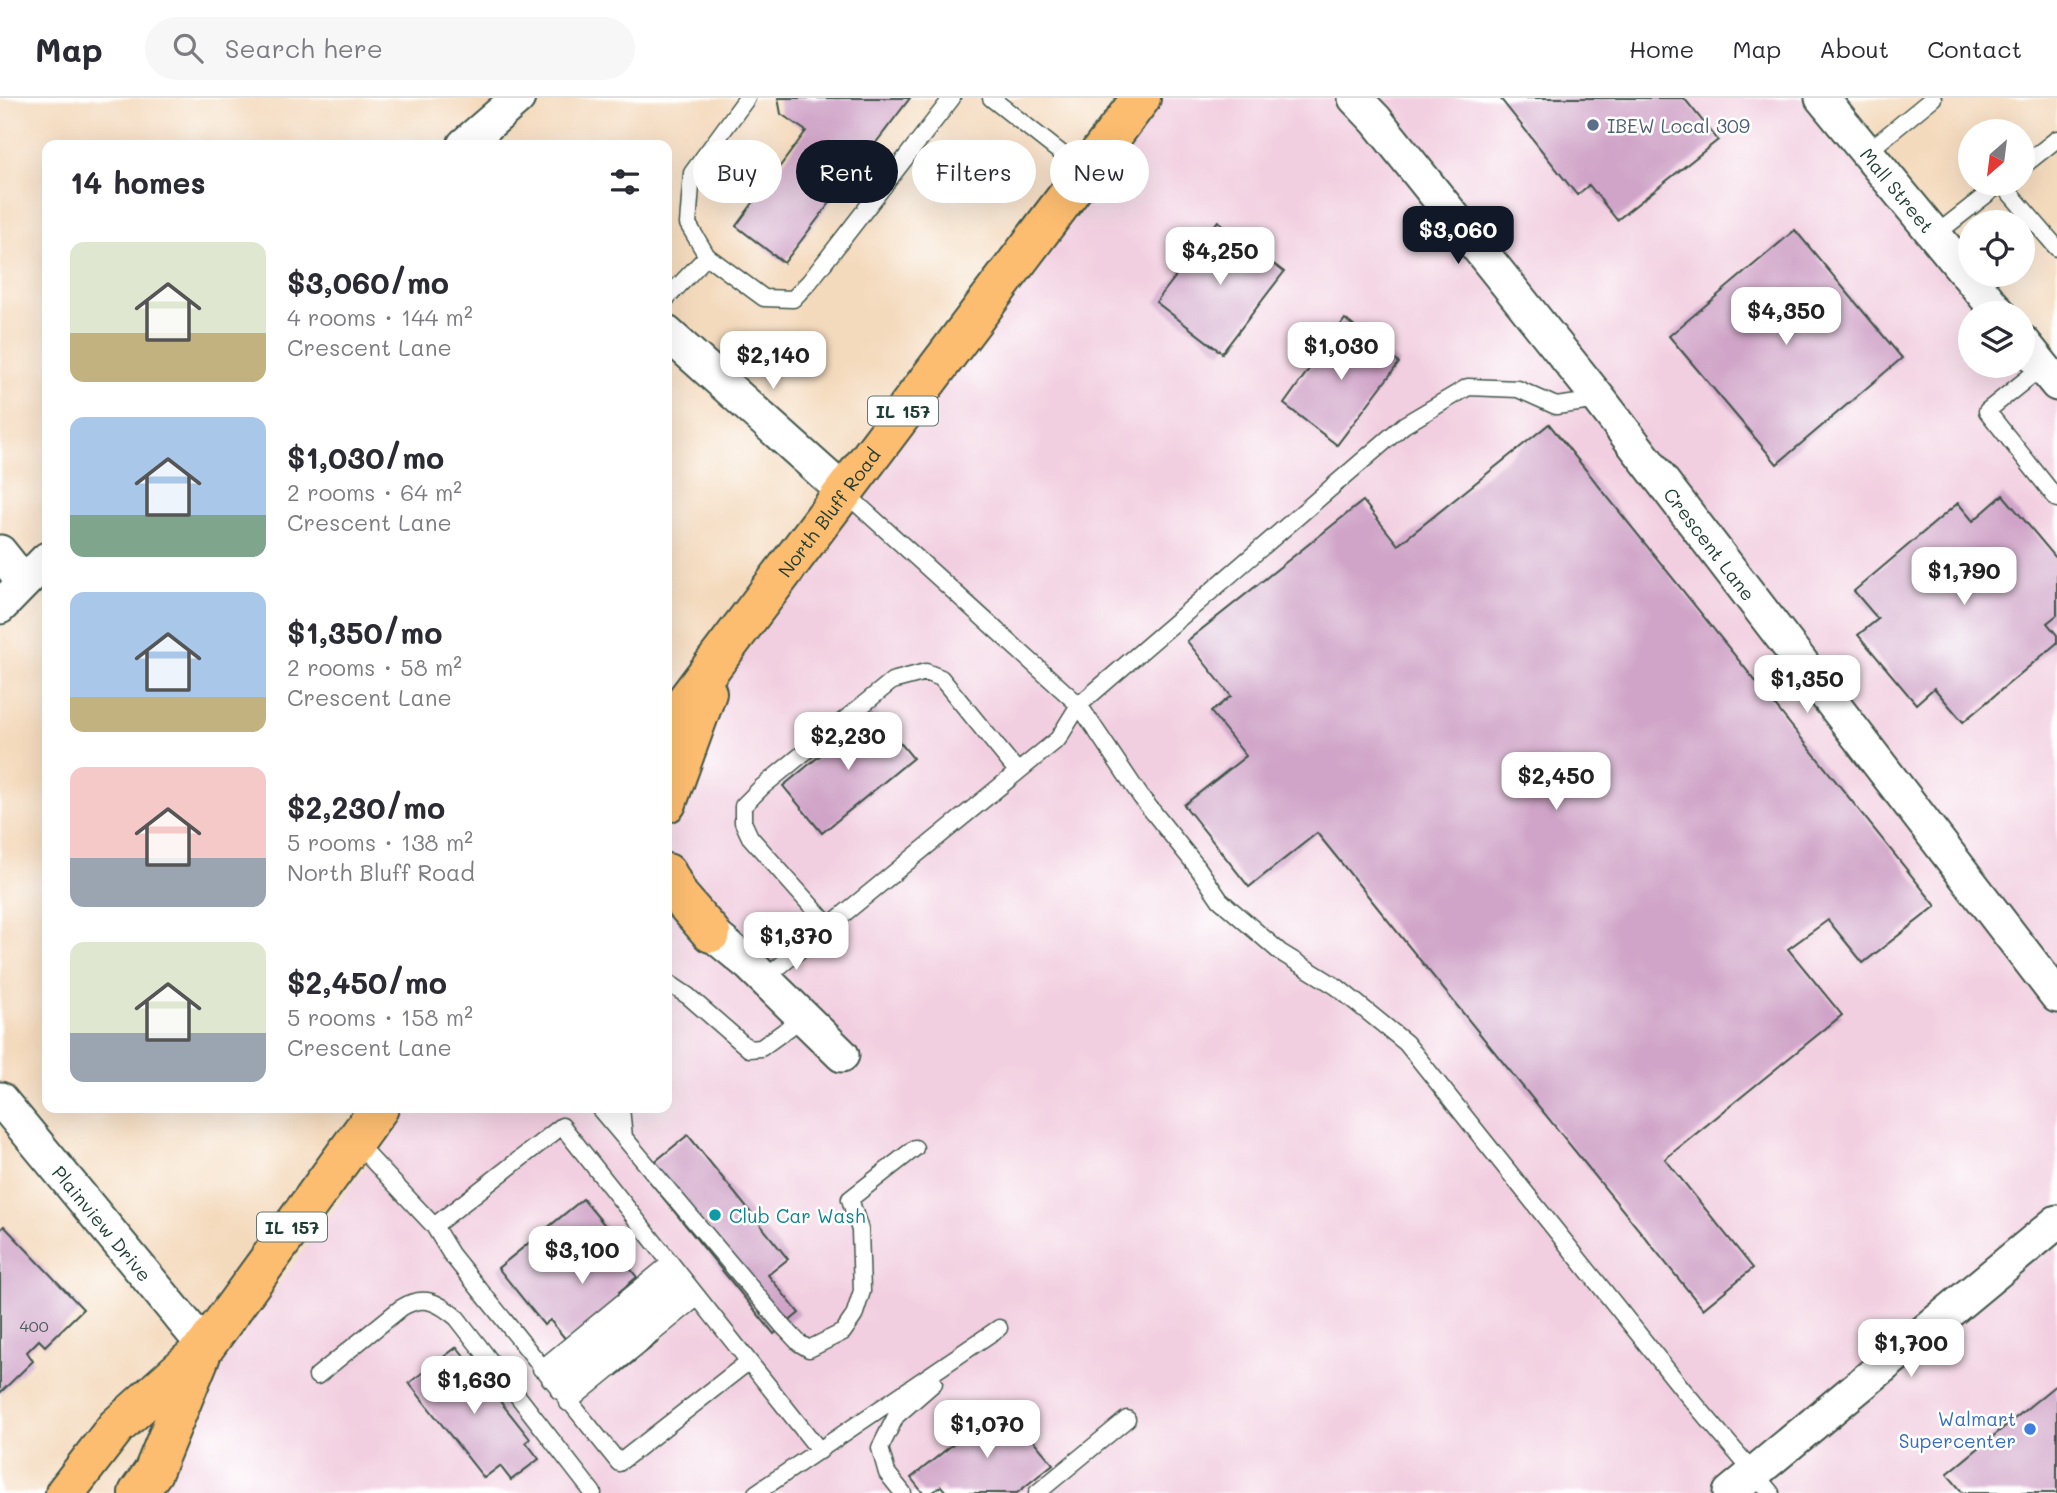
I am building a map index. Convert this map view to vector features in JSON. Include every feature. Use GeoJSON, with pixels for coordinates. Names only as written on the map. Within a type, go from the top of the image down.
{"type":"FeatureCollection","features":[{"type":"Feature","properties":{"kind":"main road","name":"North Bluff Road"},"geometry":{"type":"LineString","coordinates":[[1109,140],[1141,98]]}},
{"type":"Feature","properties":{"kind":"main road","name":"North Bluff Road"},"geometry":{"type":"LineString","coordinates":[[672,719],[1061,203]]}},
{"type":"Feature","properties":{"kind":"main road"},"geometry":{"type":"LineString","coordinates":[[672,789],[721,654]]}},
{"type":"Feature","properties":{"kind":"main road"},"geometry":{"type":"LineString","coordinates":[[672,883],[679,896],[711,933]]}},
{"type":"Feature","properties":{"kind":"main road"},"geometry":{"type":"LineString","coordinates":[[672,923],[711,933]]}},
{"type":"Feature","properties":{"kind":"main road","name":"IL 157"},"geometry":{"type":"LineString","coordinates":[[65,1493],[116,1427],[205,1347],[350,1154],[376,1113]]}},
{"type":"Feature","properties":{"kind":"main road"},"geometry":{"type":"LineString","coordinates":[[350,1154],[401,1113]]}},
{"type":"Feature","properties":{"kind":"main road","name":"IL 157"},"geometry":{"type":"LineString","coordinates":[[138,1493],[153,1472],[205,1347]]}},
{"type":"Feature","properties":{"kind":"street"},"geometry":{"type":"LineString","coordinates":[[470,140],[518,98]]}},
{"type":"Feature","properties":{"kind":"street","name":"Crescent Lane"},"geometry":{"type":"LineString","coordinates":[[1354,98],[1376,120],[1600,400],[2057,996]]}},
{"type":"Feature","properties":{"kind":"street","name":"Mall Street"},"geometry":{"type":"LineString","coordinates":[[1822,98],[1989,301]]}},
{"type":"Feature","properties":{"kind":"street"},"geometry":{"type":"LineString","coordinates":[[672,337],[843,491]]}},
{"type":"Feature","properties":{"kind":"street"},"geometry":{"type":"LineString","coordinates":[[0,552],[24,582]]}},
{"type":"Feature","properties":{"kind":"street"},"geometry":{"type":"LineString","coordinates":[[0,607],[42,564]]}},
{"type":"Feature","properties":{"kind":"street"},"geometry":{"type":"LineString","coordinates":[[711,933],[764,979],[842,1055]]}},
{"type":"Feature","properties":{"kind":"street","name":"Plainview Drive"},"geometry":{"type":"LineString","coordinates":[[0,1099],[205,1347]]}},
{"type":"Feature","properties":{"kind":"street"},"geometry":{"type":"LineString","coordinates":[[1751,1487],[2057,1222]]}},
{"type":"Feature","properties":{"kind":"lane"},"geometry":{"type":"LineString","coordinates":[[747,98],[692,173],[688,224],[708,256],[764,298],[793,299],[810,281],[952,98]]}},
{"type":"Feature","properties":{"kind":"lane"},"geometry":{"type":"LineString","coordinates":[[991,98],[1050,144]]}},
{"type":"Feature","properties":{"kind":"lane"},"geometry":{"type":"LineString","coordinates":[[1867,152],[1934,98]]}},
{"type":"Feature","properties":{"kind":"lane"},"geometry":{"type":"LineString","coordinates":[[2035,156],[2057,139]]}},
{"type":"Feature","properties":{"kind":"lane"},"geometry":{"type":"LineString","coordinates":[[1935,235],[1985,196]]}},
{"type":"Feature","properties":{"kind":"lane"},"geometry":{"type":"LineString","coordinates":[[2012,196],[2057,248]]}},
{"type":"Feature","properties":{"kind":"lane"},"geometry":{"type":"LineString","coordinates":[[672,293],[708,256]]}},
{"type":"Feature","properties":{"kind":"lane"},"geometry":{"type":"LineString","coordinates":[[2041,364],[1987,411],[2057,499]]}},
{"type":"Feature","properties":{"kind":"lane"},"geometry":{"type":"LineString","coordinates":[[764,979],[1058,739],[1079,705],[1404,425],[1468,387],[1518,389],[1556,406],[1600,400]]}},
{"type":"Feature","properties":{"kind":"lane"},"geometry":{"type":"LineString","coordinates":[[843,491],[1079,705],[1141,797],[1220,900],[1280,952],[1336,987],[1406,1043],[1684,1391],[1751,1487]]}},
{"type":"Feature","properties":{"kind":"lane"},"geometry":{"type":"LineString","coordinates":[[829,926],[750,837],[743,822],[743,806],[762,787],[892,681],[926,672],[941,678],[1017,771]]}},
{"type":"Feature","properties":{"kind":"lane"},"geometry":{"type":"LineString","coordinates":[[672,985],[750,1049],[761,1048],[804,1017]]}},
{"type":"Feature","properties":{"kind":"lane"},"geometry":{"type":"LineString","coordinates":[[603,1113],[799,1343],[809,1349],[843,1332],[854,1316],[862,1291],[860,1230],[849,1199],[915,1148]]}},
{"type":"Feature","properties":{"kind":"lane"},"geometry":{"type":"LineString","coordinates":[[622,1113],[624,1137]]}},
{"type":"Feature","properties":{"kind":"lane"},"geometry":{"type":"LineString","coordinates":[[434,1226],[562,1126],[820,1451]]}},
{"type":"Feature","properties":{"kind":"lane"},"geometry":{"type":"LineString","coordinates":[[350,1154],[434,1226],[451,1254],[619,1464],[748,1362]]}},
{"type":"Feature","properties":{"kind":"lane"},"geometry":{"type":"LineString","coordinates":[[555,1386],[684,1280]]}},
{"type":"Feature","properties":{"kind":"lane"},"geometry":{"type":"LineString","coordinates":[[555,1386],[684,1280]]}},
{"type":"Feature","properties":{"kind":"lane"},"geometry":{"type":"LineString","coordinates":[[317,1376],[414,1300],[428,1301],[443,1307],[457,1318],[593,1493]]}},
{"type":"Feature","properties":{"kind":"lane"},"geometry":{"type":"LineString","coordinates":[[756,1493],[999,1328]]}},
{"type":"Feature","properties":{"kind":"lane"},"geometry":{"type":"LineString","coordinates":[[903,1493],[887,1473],[880,1448],[896,1416],[930,1387],[956,1358]]}},
{"type":"Feature","properties":{"kind":"lane"},"geometry":{"type":"LineString","coordinates":[[1037,1493],[1127,1419]]}},
{"type":"Feature","properties":{"kind":"shaded area"},"geometry":{"type":"Polygon","coordinates":[[[1154,98],[1826,98],[1958,260],[1958,287],[1980,287],[1991,301],[1958,301],[1958,378],[2035,378],[2035,372],[2057,382],[2057,1493],[124,1493],[405,1113],[672,1113],[672,751],[1077,203],[1149,203],[1149,140],[1123,140],[1154,98]]]}},
{"type":"Feature","properties":{"kind":"building"},"geometry":{"type":"Polygon","coordinates":[[[778,98],[910,98],[878,140],[799,140],[806,131],[781,114],[778,98]]]}},
{"type":"Feature","properties":{"kind":"building"},"geometry":{"type":"Polygon","coordinates":[[[1500,98],[1684,98],[1718,140],[1617,220],[1589,185],[1577,195],[1500,98]]]}},
{"type":"Feature","properties":{"kind":"building"},"geometry":{"type":"Polygon","coordinates":[[[796,145],[796,203],[830,203],[784,263],[736,226],[753,203],[782,203],[782,164],[796,145]]]}},
{"type":"Feature","properties":{"kind":"building"},"geometry":{"type":"Polygon","coordinates":[[[1218,221],[1284,272],[1222,353],[1156,302],[1218,221]]]}},
{"type":"Feature","properties":{"kind":"building"},"geometry":{"type":"Polygon","coordinates":[[[1795,230],[1902,358],[1777,464],[1669,336],[1795,230]]]}},
{"type":"Feature","properties":{"kind":"building"},"geometry":{"type":"Polygon","coordinates":[[[1345,319],[1399,363],[1337,445],[1284,404],[1345,319]]]}},
{"type":"Feature","properties":{"kind":"building"},"geometry":{"type":"Polygon","coordinates":[[[1549,424],[1936,906],[1863,963],[1828,920],[1788,949],[1842,1015],[1665,1159],[1753,1268],[1703,1309],[1317,833],[1249,887],[1184,805],[1246,756],[1211,712],[1231,696],[1187,641],[1363,501],[1398,545],[1549,424]]]}},
{"type":"Feature","properties":{"kind":"building"},"geometry":{"type":"Polygon","coordinates":[[[2003,495],[2057,559],[2057,615],[2047,623],[2057,635],[2057,643],[1963,722],[1934,688],[1916,704],[1858,635],[1878,619],[1854,591],[1958,503],[1973,521],[2003,495]]]}},
{"type":"Feature","properties":{"kind":"building"},"geometry":{"type":"Polygon","coordinates":[[[874,711],[913,758],[822,833],[783,786],[874,711]]]}},
{"type":"Feature","properties":{"kind":"building","name":"Club Car Wash"},"geometry":{"type":"Polygon","coordinates":[[[688,1135],[788,1259],[768,1275],[799,1313],[774,1334],[642,1172],[688,1135]]]}},
{"type":"Feature","properties":{"kind":"building"},"geometry":{"type":"Polygon","coordinates":[[[583,1199],[628,1253],[622,1259],[637,1277],[619,1292],[659,1341],[617,1375],[581,1329],[567,1341],[550,1320],[544,1325],[498,1268],[583,1199]]]}},
{"type":"Feature","properties":{"kind":"building"},"geometry":{"type":"Polygon","coordinates":[[[4,1226],[83,1309],[45,1346],[39,1340],[27,1352],[33,1361],[0,1393],[0,1230],[4,1226]]]}},
{"type":"Feature","properties":{"kind":"building"},"geometry":{"type":"Polygon","coordinates":[[[457,1347],[530,1439],[526,1442],[539,1459],[511,1480],[500,1466],[484,1478],[409,1383],[457,1347]]]}},
{"type":"Feature","properties":{"kind":"building","name":"Walmart Supercenter"},"geometry":{"type":"Polygon","coordinates":[[[2057,1384],[2057,1493],[1963,1493],[1947,1474],[2057,1384]]]}},
{"type":"Feature","properties":{"kind":"building"},"geometry":{"type":"Polygon","coordinates":[[[1003,1404],[1053,1464],[1017,1493],[947,1493],[941,1486],[932,1493],[923,1493],[911,1478],[1003,1404]]]}},
{"type":"Feature","properties":{"kind":"place","name":"IBEW Local 309"},"geometry":{"type":"Point","coordinates":[1593,125]}},
{"type":"Feature","properties":{"kind":"place","name":"Club Car Wash"},"geometry":{"type":"Point","coordinates":[715,1215]}},
{"type":"Feature","properties":{"kind":"place","name":"Walmart Supercenter"},"geometry":{"type":"Point","coordinates":[2030,1429]}}]}
